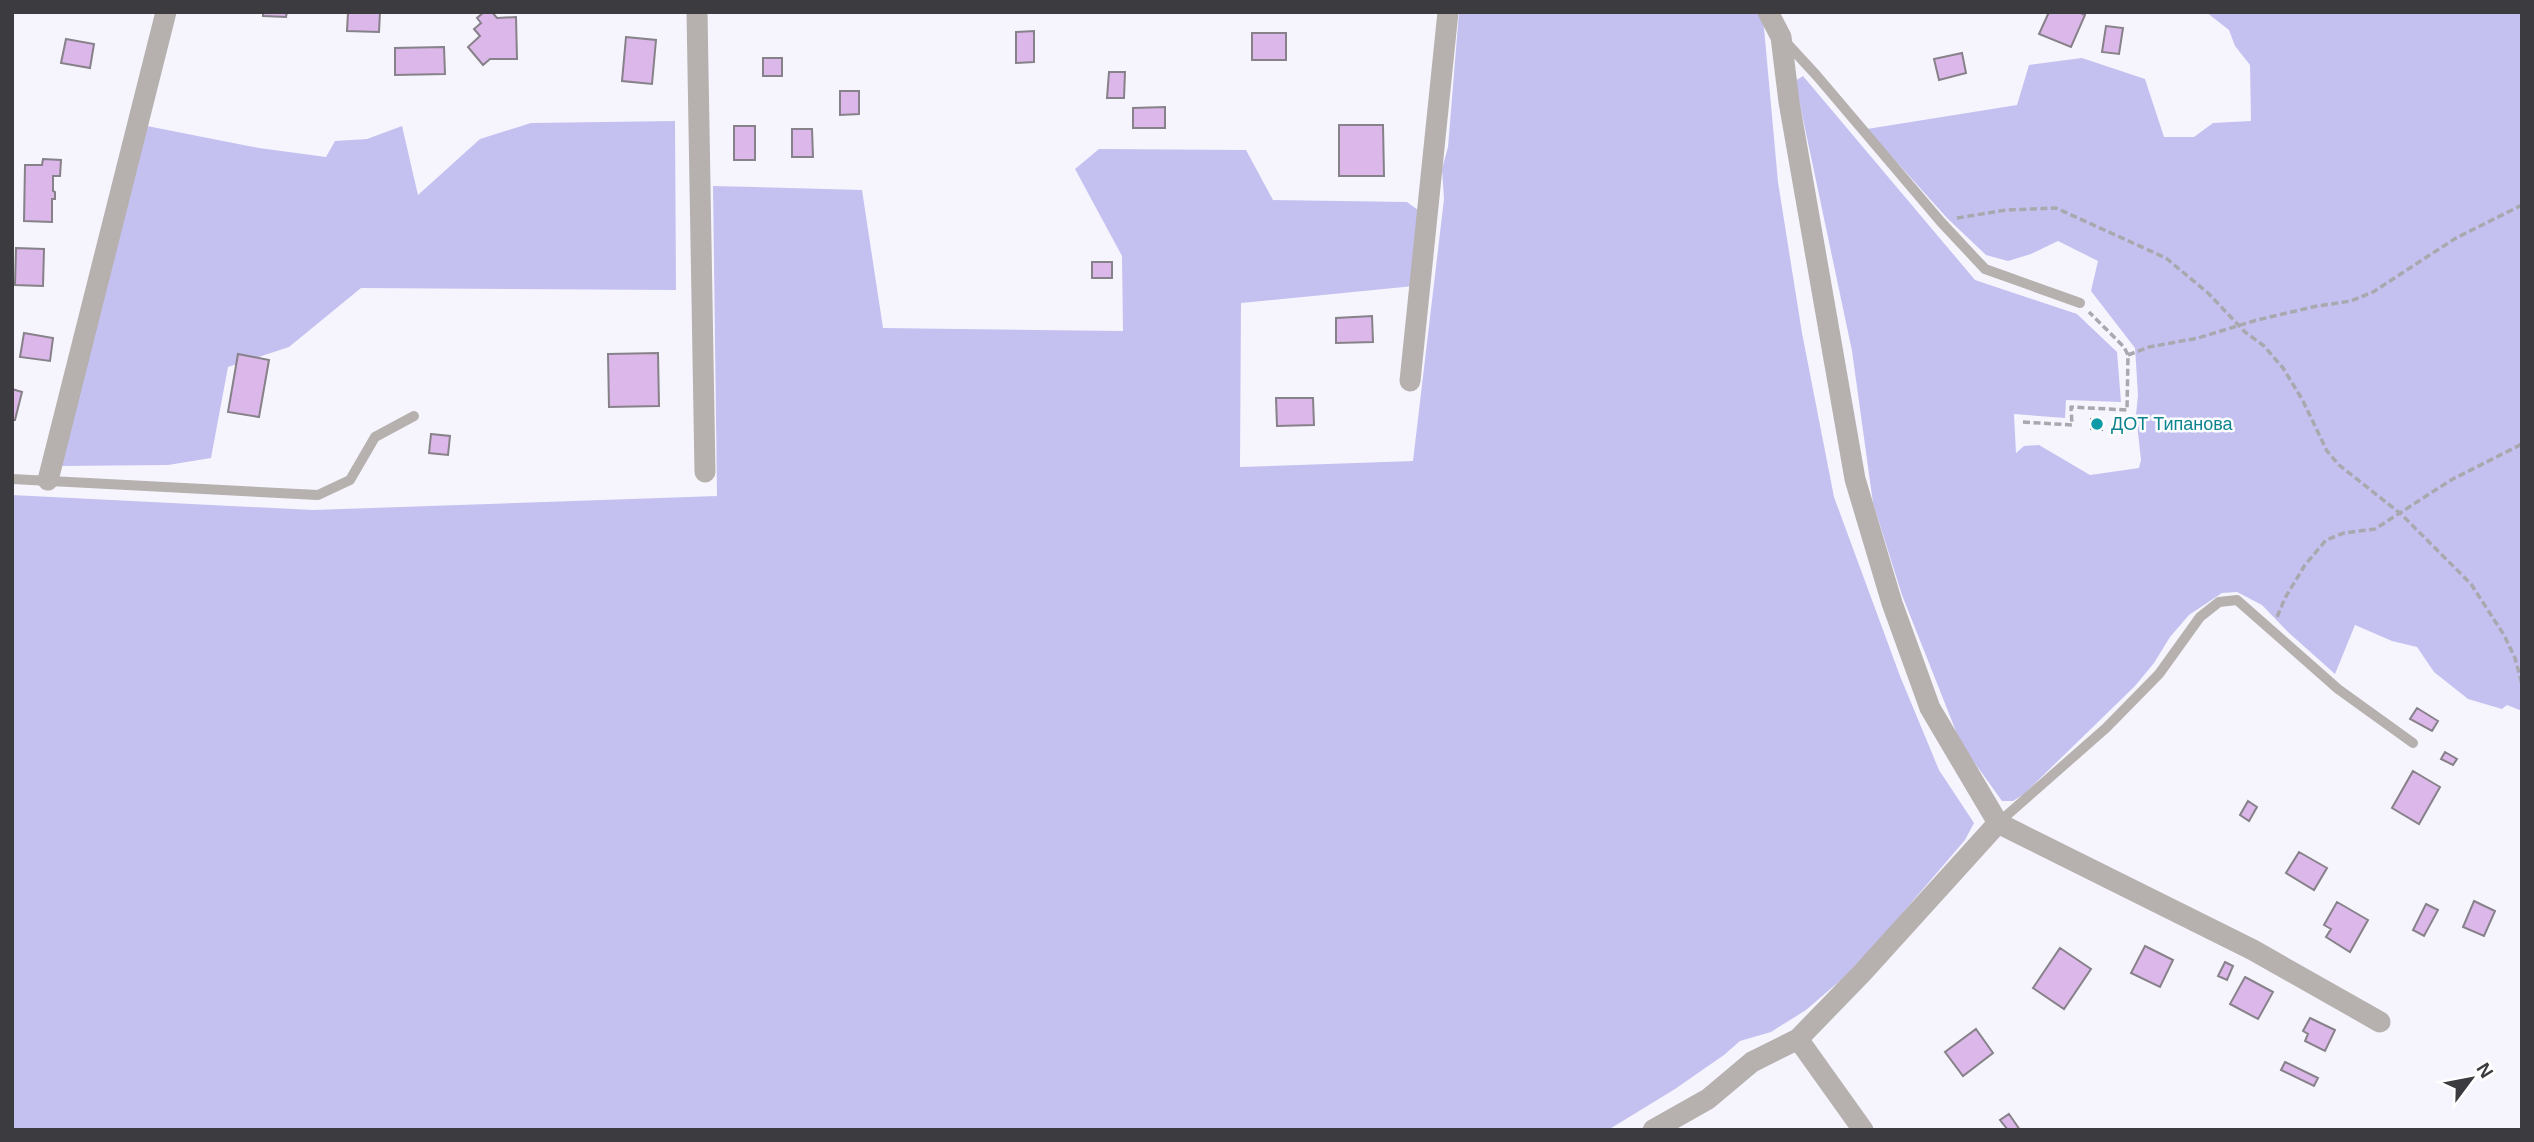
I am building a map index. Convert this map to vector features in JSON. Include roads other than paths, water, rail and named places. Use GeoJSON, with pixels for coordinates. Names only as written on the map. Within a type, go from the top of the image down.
{"type":"FeatureCollection","features":[{"type":"Feature","properties":{"kind":"street"},"geometry":{"type":"LineString","coordinates":[[48,480],[166,12]]}},
{"type":"Feature","properties":{"kind":"street"},"geometry":{"type":"LineString","coordinates":[[697,12],[705,472]]}},
{"type":"Feature","properties":{"kind":"street"},"geometry":{"type":"LineString","coordinates":[[1410,381],[1448,12]]}},
{"type":"Feature","properties":{"kind":"street"},"geometry":{"type":"LineString","coordinates":[[1768,12],[1781,37],[1789,102],[1855,479],[1892,603],[1930,708],[1998,823],[2253,950],[2380,1022]]}},
{"type":"Feature","properties":{"kind":"street"},"geometry":{"type":"LineString","coordinates":[[1653,1130],[1708,1099],[1752,1062],[1798,1039],[1863,972],[1998,823]]}},
{"type":"Feature","properties":{"kind":"street"},"geometry":{"type":"LineString","coordinates":[[1798,1039],[1863,1130]]}},
{"type":"Feature","properties":{"kind":"lane"},"geometry":{"type":"LineString","coordinates":[[1781,37],[1818,76],[1941,222],[1986,269],[2080,303]]}},
{"type":"Feature","properties":{"kind":"lane"},"geometry":{"type":"LineString","coordinates":[[12,479],[318,495],[350,480],[375,437],[414,416]]}},
{"type":"Feature","properties":{"kind":"lane"},"geometry":{"type":"LineString","coordinates":[[1998,823],[2106,728],[2159,674],[2200,617],[2219,602],[2237,600],[2338,689],[2413,743]]}},
{"type":"Feature","properties":{"kind":"place","name":"ДОТ Типанова"},"geometry":{"type":"Point","coordinates":[2097,424]}}]}
